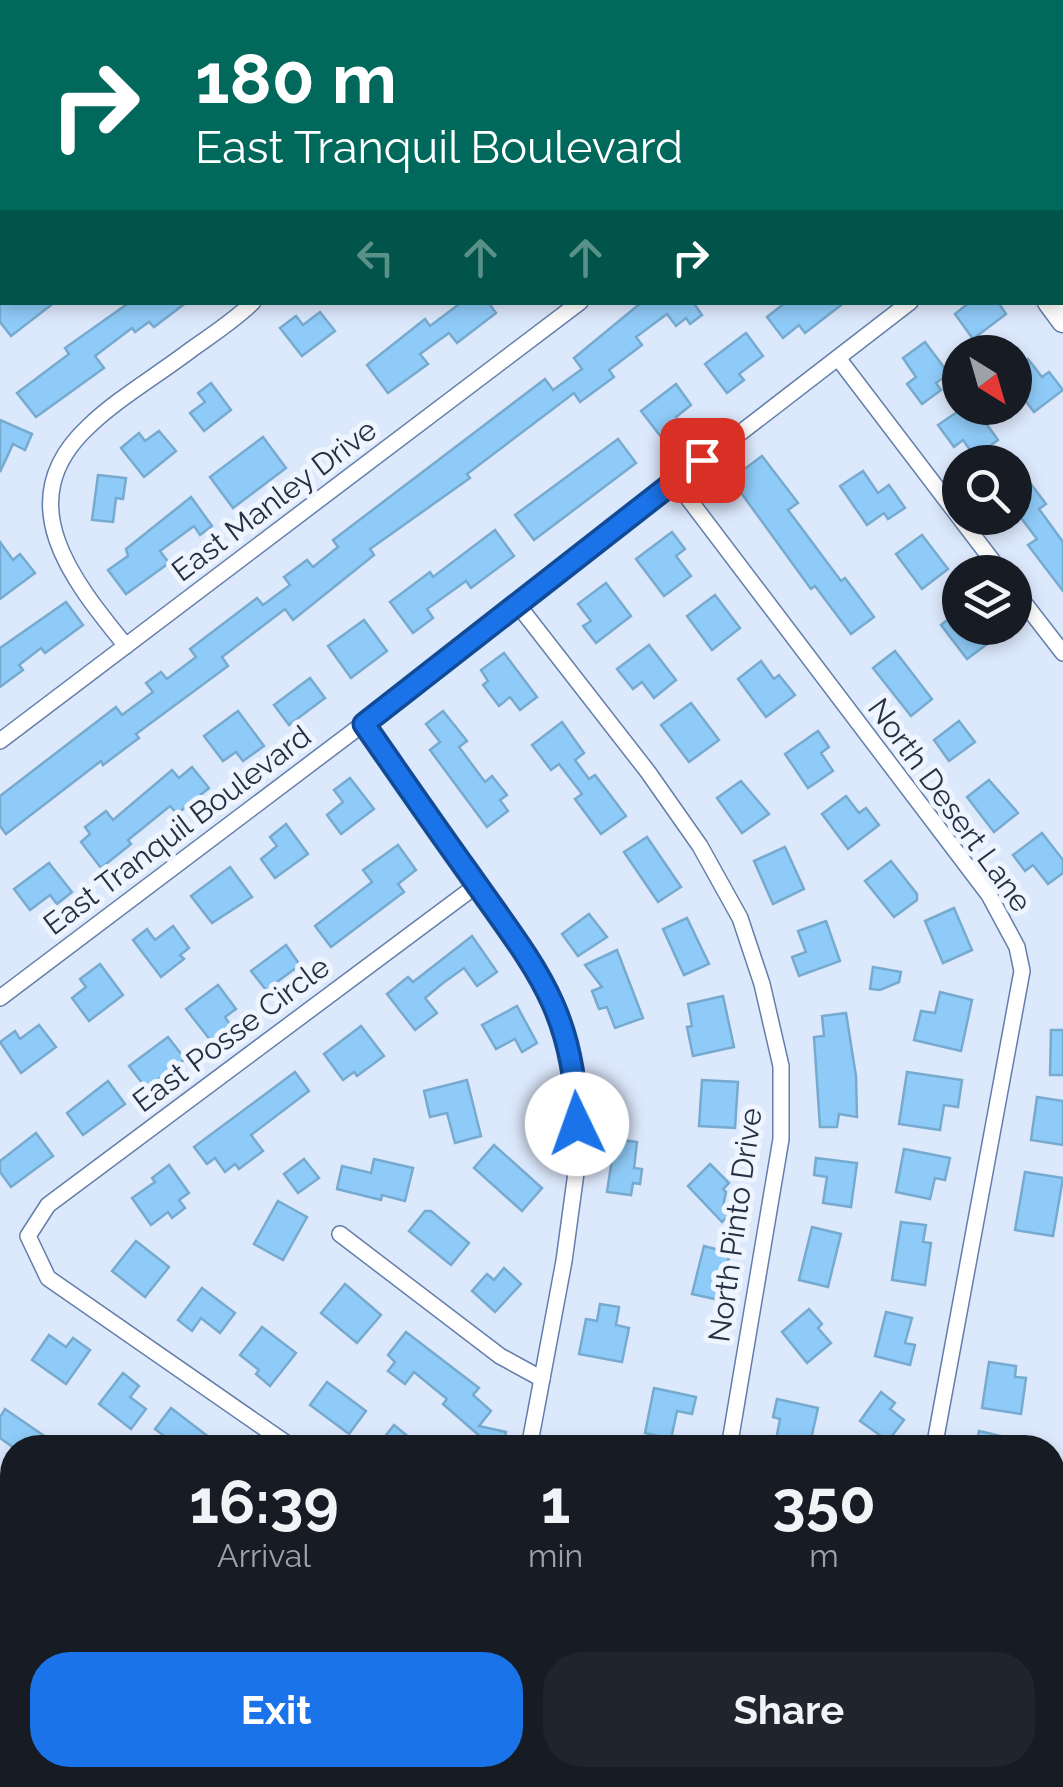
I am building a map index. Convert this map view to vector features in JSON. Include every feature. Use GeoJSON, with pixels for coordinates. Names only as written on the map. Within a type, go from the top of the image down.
{"type":"FeatureCollection","features":[{"type":"Feature","properties":{"kind":"street"},"geometry":{"type":"LineString","coordinates":[[126,646],[91,603],[63,554],[48,511],[56,471],[86,428],[249,305]]}},
{"type":"Feature","properties":{"kind":"street","name":"East Manley Drive"},"geometry":{"type":"LineString","coordinates":[[0,742],[576,305]]}},
{"type":"Feature","properties":{"kind":"street","name":"East Tranquil Boulevard"},"geometry":{"type":"LineString","coordinates":[[0,998],[364,724],[906,305]]}},
{"type":"Feature","properties":{"kind":"street"},"geometry":{"type":"LineString","coordinates":[[838,358],[988,555]]}},
{"type":"Feature","properties":{"kind":"street","name":"North Desert Lane"},"geometry":{"type":"LineString","coordinates":[[674,481],[989,896],[1017,947],[1022,971],[936,1435]]}},
{"type":"Feature","properties":{"kind":"street","name":"North Pinto Drive"},"geometry":{"type":"LineString","coordinates":[[518,605],[648,772],[700,846],[740,918],[762,984],[781,1066],[781,1139],[731,1435]]}},
{"type":"Feature","properties":{"kind":"street"},"geometry":{"type":"LineString","coordinates":[[1032,613],[1063,654]]}},
{"type":"Feature","properties":{"kind":"street"},"geometry":{"type":"LineString","coordinates":[[364,724],[535,966],[572,1053],[578,1158],[564,1261],[531,1435]]}},
{"type":"Feature","properties":{"kind":"street","name":"East Posse Circle"},"geometry":{"type":"LineString","coordinates":[[275,1435],[48,1278],[28,1236],[48,1205],[477,885]]}},
{"type":"Feature","properties":{"kind":"street"},"geometry":{"type":"LineString","coordinates":[[546,1099],[576,1092]]}},
{"type":"Feature","properties":{"kind":"street"},"geometry":{"type":"LineString","coordinates":[[340,1234],[500,1356],[542,1380]]}},
{"type":"Feature","properties":{"kind":"building"},"geometry":{"type":"Polygon","coordinates":[[[0,305],[51,305],[11,336],[0,322],[0,305]]]}},
{"type":"Feature","properties":{"kind":"building"},"geometry":{"type":"Polygon","coordinates":[[[126,305],[183,305],[154,327],[149,322],[135,332],[132,328],[95,356],[104,368],[36,417],[17,393],[69,354],[65,348],[126,305]]]}},
{"type":"Feature","properties":{"kind":"building"},"geometry":{"type":"Polygon","coordinates":[[[458,305],[490,305],[496,313],[457,343],[449,333],[420,354],[428,364],[388,393],[367,365],[425,319],[430,326],[458,305]]]}},
{"type":"Feature","properties":{"kind":"building"},"geometry":{"type":"Polygon","coordinates":[[[638,305],[695,305],[702,315],[690,324],[686,318],[676,326],[667,314],[636,337],[642,345],[609,370],[614,377],[580,402],[574,393],[467,474],[470,478],[370,549],[374,555],[293,620],[285,609],[222,657],[228,666],[136,734],[139,738],[103,765],[101,761],[6,834],[0,826],[0,796],[116,707],[122,715],[153,692],[146,683],[161,672],[167,679],[196,657],[190,649],[257,598],[263,605],[290,585],[284,577],[307,560],[313,567],[338,547],[333,540],[545,379],[553,390],[582,369],[574,358],[638,305]]]}},
{"type":"Feature","properties":{"kind":"building"},"geometry":{"type":"Polygon","coordinates":[[[782,305],[841,305],[805,333],[799,325],[783,338],[767,317],[782,305]]]}},
{"type":"Feature","properties":{"kind":"building"},"geometry":{"type":"Polygon","coordinates":[[[966,305],[1000,305],[1006,314],[978,335],[970,335],[955,314],[966,305]]]}},
{"type":"Feature","properties":{"kind":"building"},"geometry":{"type":"Polygon","coordinates":[[[320,312],[335,331],[302,356],[280,328],[296,316],[303,325],[320,312]]]}},
{"type":"Feature","properties":{"kind":"building"},"geometry":{"type":"Polygon","coordinates":[[[746,333],[763,356],[739,374],[744,380],[727,393],[705,364],[746,333]]]}},
{"type":"Feature","properties":{"kind":"building"},"geometry":{"type":"Polygon","coordinates":[[[925,342],[942,365],[942,379],[936,383],[941,390],[922,404],[907,384],[916,377],[903,358],[925,342]]]}},
{"type":"Feature","properties":{"kind":"building"},"geometry":{"type":"Polygon","coordinates":[[[1032,364],[1042,377],[1049,372],[1063,390],[1034,412],[1032,364]]]}},
{"type":"Feature","properties":{"kind":"building"},"geometry":{"type":"Polygon","coordinates":[[[211,383],[231,410],[204,431],[190,413],[205,402],[198,393],[211,383]]]}},
{"type":"Feature","properties":{"kind":"building"},"geometry":{"type":"Polygon","coordinates":[[[676,384],[691,405],[676,417],[684,427],[665,442],[641,411],[676,384]]]}},
{"type":"Feature","properties":{"kind":"building"},"geometry":{"type":"Polygon","coordinates":[[[0,420],[32,434],[25,450],[13,444],[0,472],[0,420]]]}},
{"type":"Feature","properties":{"kind":"building"},"geometry":{"type":"Polygon","coordinates":[[[938,425],[987,425],[998,440],[991,445],[967,445],[963,440],[953,445],[938,425]]]}},
{"type":"Feature","properties":{"kind":"building"},"geometry":{"type":"Polygon","coordinates":[[[159,431],[176,451],[144,477],[121,448],[139,433],[145,441],[159,431]]]}},
{"type":"Feature","properties":{"kind":"building"},"geometry":{"type":"Polygon","coordinates":[[[263,437],[286,468],[233,508],[210,477],[263,437]]]}},
{"type":"Feature","properties":{"kind":"building"},"geometry":{"type":"Polygon","coordinates":[[[618,439],[636,463],[534,540],[515,515],[618,439]]]}},
{"type":"Feature","properties":{"kind":"building"},"geometry":{"type":"Polygon","coordinates":[[[762,456],[798,503],[788,510],[841,581],[845,578],[874,617],[851,634],[815,586],[811,589],[731,479],[762,456]]]}},
{"type":"Feature","properties":{"kind":"building"},"geometry":{"type":"Polygon","coordinates":[[[863,471],[878,493],[889,485],[905,508],[888,519],[884,513],[867,525],[840,486],[863,471]]]}},
{"type":"Feature","properties":{"kind":"building"},"geometry":{"type":"Polygon","coordinates":[[[98,475],[126,478],[123,499],[116,498],[113,522],[92,520],[98,475]]]}},
{"type":"Feature","properties":{"kind":"building"},"geometry":{"type":"Polygon","coordinates":[[[1032,485],[1046,504],[1039,509],[1063,542],[1063,591],[1028,545],[1037,539],[1032,532],[1032,485]]]}},
{"type":"Feature","properties":{"kind":"building"},"geometry":{"type":"Polygon","coordinates":[[[191,497],[212,526],[200,535],[194,526],[160,551],[169,563],[126,594],[108,570],[128,556],[126,549],[191,497]]]}},
{"type":"Feature","properties":{"kind":"building"},"geometry":{"type":"Polygon","coordinates":[[[495,530],[514,556],[471,588],[466,581],[427,609],[433,618],[413,633],[390,602],[430,572],[433,577],[495,530]]]}},
{"type":"Feature","properties":{"kind":"building"},"geometry":{"type":"Polygon","coordinates":[[[672,532],[685,549],[676,556],[691,576],[664,596],[636,559],[672,532]]]}},
{"type":"Feature","properties":{"kind":"building"},"geometry":{"type":"Polygon","coordinates":[[[922,535],[942,561],[942,574],[922,589],[896,554],[922,535]]]}},
{"type":"Feature","properties":{"kind":"building"},"geometry":{"type":"Polygon","coordinates":[[[0,542],[13,560],[20,554],[35,573],[0,599],[0,542]]]}},
{"type":"Feature","properties":{"kind":"building"},"geometry":{"type":"Polygon","coordinates":[[[606,583],[631,616],[596,643],[583,626],[591,621],[578,604],[606,583]]]}},
{"type":"Feature","properties":{"kind":"building"},"geometry":{"type":"Polygon","coordinates":[[[715,595],[740,628],[712,650],[687,616],[715,595]]]}},
{"type":"Feature","properties":{"kind":"building"},"geometry":{"type":"Polygon","coordinates":[[[66,602],[83,625],[45,653],[41,648],[19,665],[23,670],[0,687],[0,648],[66,602]]]}},
{"type":"Feature","properties":{"kind":"building"},"geometry":{"type":"Polygon","coordinates":[[[364,620],[387,651],[351,678],[328,646],[364,620]]]}},
{"type":"Feature","properties":{"kind":"building"},"geometry":{"type":"Polygon","coordinates":[[[649,645],[676,680],[654,698],[642,682],[633,689],[617,669],[649,645]]]}},
{"type":"Feature","properties":{"kind":"building"},"geometry":{"type":"Polygon","coordinates":[[[956,645],[986,645],[967,659],[956,645]]]}},
{"type":"Feature","properties":{"kind":"building"},"geometry":{"type":"Polygon","coordinates":[[[895,651],[932,699],[911,716],[873,668],[895,651]]]}},
{"type":"Feature","properties":{"kind":"building"},"geometry":{"type":"Polygon","coordinates":[[[504,653],[537,697],[520,710],[510,697],[499,706],[483,685],[488,681],[481,670],[504,653]]]}},
{"type":"Feature","properties":{"kind":"building"},"geometry":{"type":"Polygon","coordinates":[[[761,661],[774,679],[779,675],[795,695],[766,717],[738,679],[761,661]]]}},
{"type":"Feature","properties":{"kind":"building"},"geometry":{"type":"Polygon","coordinates":[[[310,678],[325,698],[289,725],[274,705],[310,678]]]}},
{"type":"Feature","properties":{"kind":"building"},"geometry":{"type":"Polygon","coordinates":[[[691,703],[719,740],[689,762],[661,725],[691,703]]]}},
{"type":"Feature","properties":{"kind":"building"},"geometry":{"type":"Polygon","coordinates":[[[238,711],[264,746],[243,761],[236,752],[223,761],[204,736],[238,711]]]}},
{"type":"Feature","properties":{"kind":"building"},"geometry":{"type":"Polygon","coordinates":[[[443,711],[467,741],[459,747],[485,782],[492,776],[507,795],[500,800],[508,811],[487,827],[430,750],[440,742],[426,724],[443,711]]]}},
{"type":"Feature","properties":{"kind":"building"},"geometry":{"type":"Polygon","coordinates":[[[959,721],[975,742],[949,761],[934,740],[959,721]]]}},
{"type":"Feature","properties":{"kind":"building"},"geometry":{"type":"Polygon","coordinates":[[[562,722],[584,753],[575,760],[589,779],[595,775],[626,816],[601,834],[575,799],[582,794],[559,764],[551,770],[532,745],[562,722]]]}},
{"type":"Feature","properties":{"kind":"building"},"geometry":{"type":"Polygon","coordinates":[[[818,731],[829,747],[821,753],[833,771],[808,788],[785,754],[818,731]]]}},
{"type":"Feature","properties":{"kind":"building"},"geometry":{"type":"Polygon","coordinates":[[[192,767],[209,788],[177,814],[170,806],[101,868],[81,842],[90,834],[85,827],[106,811],[113,820],[172,770],[179,778],[192,767]]]}},
{"type":"Feature","properties":{"kind":"building"},"geometry":{"type":"Polygon","coordinates":[[[350,778],[374,809],[341,834],[327,815],[343,802],[334,790],[350,778]]]}},
{"type":"Feature","properties":{"kind":"building"},"geometry":{"type":"Polygon","coordinates":[[[989,780],[1018,813],[994,832],[967,797],[989,780]]]}},
{"type":"Feature","properties":{"kind":"building"},"geometry":{"type":"Polygon","coordinates":[[[741,781],[769,814],[742,833],[717,798],[741,781]]]}},
{"type":"Feature","properties":{"kind":"building"},"geometry":{"type":"Polygon","coordinates":[[[846,796],[859,813],[866,808],[879,825],[848,849],[822,814],[846,796]]]}},
{"type":"Feature","properties":{"kind":"building"},"geometry":{"type":"Polygon","coordinates":[[[286,824],[308,854],[275,878],[261,859],[277,846],[270,837],[286,824]]]}},
{"type":"Feature","properties":{"kind":"building"},"geometry":{"type":"Polygon","coordinates":[[[1042,833],[1063,860],[1063,873],[1048,884],[1033,865],[1025,871],[1013,855],[1042,833]]]}},
{"type":"Feature","properties":{"kind":"building"},"geometry":{"type":"Polygon","coordinates":[[[647,837],[681,887],[658,902],[624,852],[647,837]]]}},
{"type":"Feature","properties":{"kind":"building"},"geometry":{"type":"Polygon","coordinates":[[[398,845],[416,870],[398,884],[404,892],[331,947],[315,926],[372,882],[363,870],[398,845]]]}},
{"type":"Feature","properties":{"kind":"building"},"geometry":{"type":"Polygon","coordinates":[[[785,847],[804,889],[773,904],[754,861],[785,847]]]}},
{"type":"Feature","properties":{"kind":"building"},"geometry":{"type":"Polygon","coordinates":[[[891,861],[917,894],[917,900],[894,917],[865,881],[891,861]]]}},
{"type":"Feature","properties":{"kind":"building"},"geometry":{"type":"Polygon","coordinates":[[[49,863],[72,892],[57,904],[50,895],[30,910],[14,889],[49,863]]]}},
{"type":"Feature","properties":{"kind":"building"},"geometry":{"type":"Polygon","coordinates":[[[230,867],[252,897],[212,923],[191,896],[230,867]]]}},
{"type":"Feature","properties":{"kind":"building"},"geometry":{"type":"Polygon","coordinates":[[[954,908],[972,950],[943,963],[925,921],[954,908]]]}},
{"type":"Feature","properties":{"kind":"building"},"geometry":{"type":"Polygon","coordinates":[[[589,914],[607,937],[578,956],[562,934],[589,914]]]}},
{"type":"Feature","properties":{"kind":"building"},"geometry":{"type":"Polygon","coordinates":[[[687,918],[709,964],[684,975],[663,929],[687,918]]]}},
{"type":"Feature","properties":{"kind":"building"},"geometry":{"type":"Polygon","coordinates":[[[826,921],[840,961],[799,976],[792,957],[806,952],[798,931],[826,921]]]}},
{"type":"Feature","properties":{"kind":"building"},"geometry":{"type":"Polygon","coordinates":[[[173,926],[189,948],[180,955],[184,959],[161,977],[133,940],[147,929],[155,940],[173,926]]]}},
{"type":"Feature","properties":{"kind":"building"},"geometry":{"type":"Polygon","coordinates":[[[472,936],[497,972],[477,986],[464,968],[425,998],[437,1013],[415,1030],[387,994],[408,977],[413,982],[472,936]]]}},
{"type":"Feature","properties":{"kind":"building"},"geometry":{"type":"Polygon","coordinates":[[[286,945],[300,965],[266,990],[251,971],[286,945]]]}},
{"type":"Feature","properties":{"kind":"building"},"geometry":{"type":"Polygon","coordinates":[[[617,950],[643,1018],[615,1028],[607,1007],[599,1009],[592,991],[602,987],[585,965],[617,950]]]}},
{"type":"Feature","properties":{"kind":"building"},"geometry":{"type":"Polygon","coordinates":[[[100,964],[123,995],[89,1021],[72,998],[86,987],[80,979],[100,964]]]}},
{"type":"Feature","properties":{"kind":"building"},"geometry":{"type":"Polygon","coordinates":[[[873,967],[901,972],[899,982],[880,990],[870,989],[873,967]]]}},
{"type":"Feature","properties":{"kind":"building"},"geometry":{"type":"Polygon","coordinates":[[[218,985],[236,1009],[225,1017],[231,1026],[211,1041],[186,1009],[218,985]]]}},
{"type":"Feature","properties":{"kind":"building"},"geometry":{"type":"Polygon","coordinates":[[[940,992],[972,1000],[961,1051],[914,1040],[921,1011],[935,1013],[940,992]]]}},
{"type":"Feature","properties":{"kind":"building"},"geometry":{"type":"Polygon","coordinates":[[[723,996],[734,1047],[693,1056],[687,1027],[692,1026],[688,1004],[723,996]]]}},
{"type":"Feature","properties":{"kind":"building"},"geometry":{"type":"Polygon","coordinates":[[[517,1006],[537,1043],[522,1052],[515,1039],[496,1049],[482,1025],[517,1006]]]}},
{"type":"Feature","properties":{"kind":"building"},"geometry":{"type":"Polygon","coordinates":[[[846,1013],[856,1076],[857,1117],[839,1114],[837,1127],[820,1127],[814,1037],[824,1036],[822,1016],[846,1013]]]}},
{"type":"Feature","properties":{"kind":"building"},"geometry":{"type":"Polygon","coordinates":[[[39,1025],[56,1047],[21,1073],[0,1042],[15,1031],[20,1039],[39,1025]]]}},
{"type":"Feature","properties":{"kind":"building"},"geometry":{"type":"Polygon","coordinates":[[[361,1026],[384,1056],[357,1076],[354,1072],[343,1080],[324,1054],[361,1026]]]}},
{"type":"Feature","properties":{"kind":"building"},"geometry":{"type":"Polygon","coordinates":[[[1051,1030],[1063,1030],[1063,1075],[1050,1075],[1051,1030]]]}},
{"type":"Feature","properties":{"kind":"building"},"geometry":{"type":"Polygon","coordinates":[[[168,1037],[185,1059],[146,1088],[129,1066],[168,1037]]]}},
{"type":"Feature","properties":{"kind":"building"},"geometry":{"type":"Polygon","coordinates":[[[295,1072],[309,1091],[251,1135],[263,1151],[239,1169],[235,1164],[225,1172],[215,1158],[207,1164],[194,1147],[295,1072]]]}},
{"type":"Feature","properties":{"kind":"building"},"geometry":{"type":"Polygon","coordinates":[[[907,1072],[962,1080],[958,1107],[944,1105],[940,1130],[899,1124],[907,1072]]]}},
{"type":"Feature","properties":{"kind":"building"},"geometry":{"type":"Polygon","coordinates":[[[467,1080],[481,1136],[455,1143],[447,1113],[430,1117],[424,1091],[467,1080]]]}},
{"type":"Feature","properties":{"kind":"building"},"geometry":{"type":"Polygon","coordinates":[[[702,1080],[738,1082],[735,1128],[699,1126],[702,1080]]]}},
{"type":"Feature","properties":{"kind":"building"},"geometry":{"type":"Polygon","coordinates":[[[108,1081],[125,1104],[83,1135],[67,1113],[108,1081]]]}},
{"type":"Feature","properties":{"kind":"building"},"geometry":{"type":"Polygon","coordinates":[[[1037,1097],[1063,1101],[1063,1145],[1031,1140],[1037,1097]]]}},
{"type":"Feature","properties":{"kind":"building"},"geometry":{"type":"Polygon","coordinates":[[[36,1133],[53,1156],[11,1187],[0,1172],[0,1161],[36,1133]]]}},
{"type":"Feature","properties":{"kind":"building"},"geometry":{"type":"Polygon","coordinates":[[[615,1139],[637,1142],[634,1168],[642,1169],[640,1184],[633,1183],[631,1195],[607,1192],[615,1139]]]}},
{"type":"Feature","properties":{"kind":"building"},"geometry":{"type":"Polygon","coordinates":[[[494,1145],[542,1188],[522,1211],[474,1168],[494,1145]]]}},
{"type":"Feature","properties":{"kind":"building"},"geometry":{"type":"Polygon","coordinates":[[[904,1149],[950,1158],[945,1180],[935,1178],[930,1199],[896,1192],[904,1149]]]}},
{"type":"Feature","properties":{"kind":"building"},"geometry":{"type":"Polygon","coordinates":[[[816,1158],[857,1163],[851,1207],[823,1203],[827,1177],[814,1175],[816,1158]]]}},
{"type":"Feature","properties":{"kind":"building"},"geometry":{"type":"Polygon","coordinates":[[[304,1159],[319,1178],[298,1193],[284,1174],[304,1159]]]}},
{"type":"Feature","properties":{"kind":"building"},"geometry":{"type":"Polygon","coordinates":[[[374,1159],[413,1168],[405,1201],[382,1195],[381,1200],[337,1189],[342,1166],[371,1173],[374,1159]]]}},
{"type":"Feature","properties":{"kind":"building"},"geometry":{"type":"Polygon","coordinates":[[[710,1164],[729,1183],[723,1189],[723,1206],[735,1208],[722,1222],[688,1186],[710,1164]]]}},
{"type":"Feature","properties":{"kind":"building"},"geometry":{"type":"Polygon","coordinates":[[[169,1165],[189,1193],[179,1200],[185,1208],[172,1218],[168,1212],[151,1225],[132,1198],[155,1182],[152,1178],[169,1165]]]}},
{"type":"Feature","properties":{"kind":"building"},"geometry":{"type":"Polygon","coordinates":[[[1025,1172],[1063,1178],[1053,1236],[1015,1230],[1025,1172]]]}},
{"type":"Feature","properties":{"kind":"building"},"geometry":{"type":"Polygon","coordinates":[[[278,1201],[307,1217],[283,1260],[254,1244],[278,1201]]]}},
{"type":"Feature","properties":{"kind":"building"},"geometry":{"type":"Polygon","coordinates":[[[425,1211],[431,1211],[469,1243],[451,1265],[409,1231],[425,1211]]]}},
{"type":"Feature","properties":{"kind":"building"},"geometry":{"type":"Polygon","coordinates":[[[901,1222],[926,1225],[923,1242],[931,1243],[925,1285],[892,1280],[901,1222]]]}},
{"type":"Feature","properties":{"kind":"building"},"geometry":{"type":"Polygon","coordinates":[[[812,1227],[841,1234],[828,1287],[799,1280],[812,1227]]]}},
{"type":"Feature","properties":{"kind":"building"},"geometry":{"type":"Polygon","coordinates":[[[136,1241],[169,1267],[145,1297],[112,1271],[136,1241]]]}},
{"type":"Feature","properties":{"kind":"building"},"geometry":{"type":"Polygon","coordinates":[[[704,1246],[730,1253],[719,1300],[692,1294],[704,1246]]]}},
{"type":"Feature","properties":{"kind":"building"},"geometry":{"type":"Polygon","coordinates":[[[504,1268],[521,1284],[495,1312],[472,1291],[487,1274],[494,1280],[504,1268]]]}},
{"type":"Feature","properties":{"kind":"building"},"geometry":{"type":"Polygon","coordinates":[[[345,1284],[381,1315],[357,1343],[321,1313],[345,1284]]]}},
{"type":"Feature","properties":{"kind":"building"},"geometry":{"type":"Polygon","coordinates":[[[202,1288],[235,1313],[220,1333],[201,1318],[192,1331],[178,1320],[202,1288]]]}},
{"type":"Feature","properties":{"kind":"building"},"geometry":{"type":"Polygon","coordinates":[[[600,1304],[619,1307],[616,1325],[629,1328],[622,1362],[579,1354],[586,1319],[597,1321],[600,1304]]]}},
{"type":"Feature","properties":{"kind":"building"},"geometry":{"type":"Polygon","coordinates":[[[809,1309],[831,1343],[807,1363],[782,1332],[809,1309]]]}},
{"type":"Feature","properties":{"kind":"building"},"geometry":{"type":"Polygon","coordinates":[[[886,1312],[912,1318],[905,1343],[915,1345],[910,1365],[875,1356],[886,1312]]]}},
{"type":"Feature","properties":{"kind":"building"},"geometry":{"type":"Polygon","coordinates":[[[262,1327],[296,1353],[270,1386],[256,1374],[259,1370],[240,1355],[262,1327]]]}},
{"type":"Feature","properties":{"kind":"building"},"geometry":{"type":"Polygon","coordinates":[[[406,1332],[479,1388],[473,1395],[491,1411],[479,1426],[506,1432],[505,1435],[479,1435],[443,1404],[447,1399],[414,1372],[405,1384],[388,1371],[395,1362],[388,1355],[406,1332]]]}},
{"type":"Feature","properties":{"kind":"building"},"geometry":{"type":"Polygon","coordinates":[[[49,1335],[66,1347],[73,1338],[90,1350],[66,1384],[32,1360],[49,1335]]]}},
{"type":"Feature","properties":{"kind":"building"},"geometry":{"type":"Polygon","coordinates":[[[989,1362],[1016,1366],[1015,1377],[1026,1378],[1021,1414],[982,1408],[989,1362]]]}},
{"type":"Feature","properties":{"kind":"building"},"geometry":{"type":"Polygon","coordinates":[[[123,1373],[139,1386],[130,1397],[146,1409],[131,1429],[99,1404],[123,1373]]]}},
{"type":"Feature","properties":{"kind":"building"},"geometry":{"type":"Polygon","coordinates":[[[327,1382],[366,1411],[349,1434],[310,1405],[327,1382]]]}},
{"type":"Feature","properties":{"kind":"building"},"geometry":{"type":"Polygon","coordinates":[[[654,1388],[696,1397],[692,1414],[677,1411],[672,1435],[645,1433],[654,1388]]]}},
{"type":"Feature","properties":{"kind":"building"},"geometry":{"type":"Polygon","coordinates":[[[881,1392],[895,1403],[890,1409],[904,1420],[893,1435],[880,1435],[860,1421],[881,1392]]]}},
{"type":"Feature","properties":{"kind":"building"},"geometry":{"type":"Polygon","coordinates":[[[777,1399],[818,1408],[812,1435],[777,1435],[780,1419],[773,1417],[777,1399]]]}},
{"type":"Feature","properties":{"kind":"building"},"geometry":{"type":"Polygon","coordinates":[[[171,1408],[206,1435],[163,1435],[155,1429],[171,1408]]]}},
{"type":"Feature","properties":{"kind":"building"},"geometry":{"type":"Polygon","coordinates":[[[5,1409],[43,1435],[0,1435],[0,1417],[5,1409]]]}},
{"type":"Feature","properties":{"kind":"building"},"geometry":{"type":"Polygon","coordinates":[[[394,1425],[406,1435],[386,1435],[394,1425]]]}},
{"type":"Feature","properties":{"kind":"route"},"geometry":{"type":"LineString","coordinates":[[577,1124],[572,1053],[535,966],[364,724],[702,460]]}}]}
